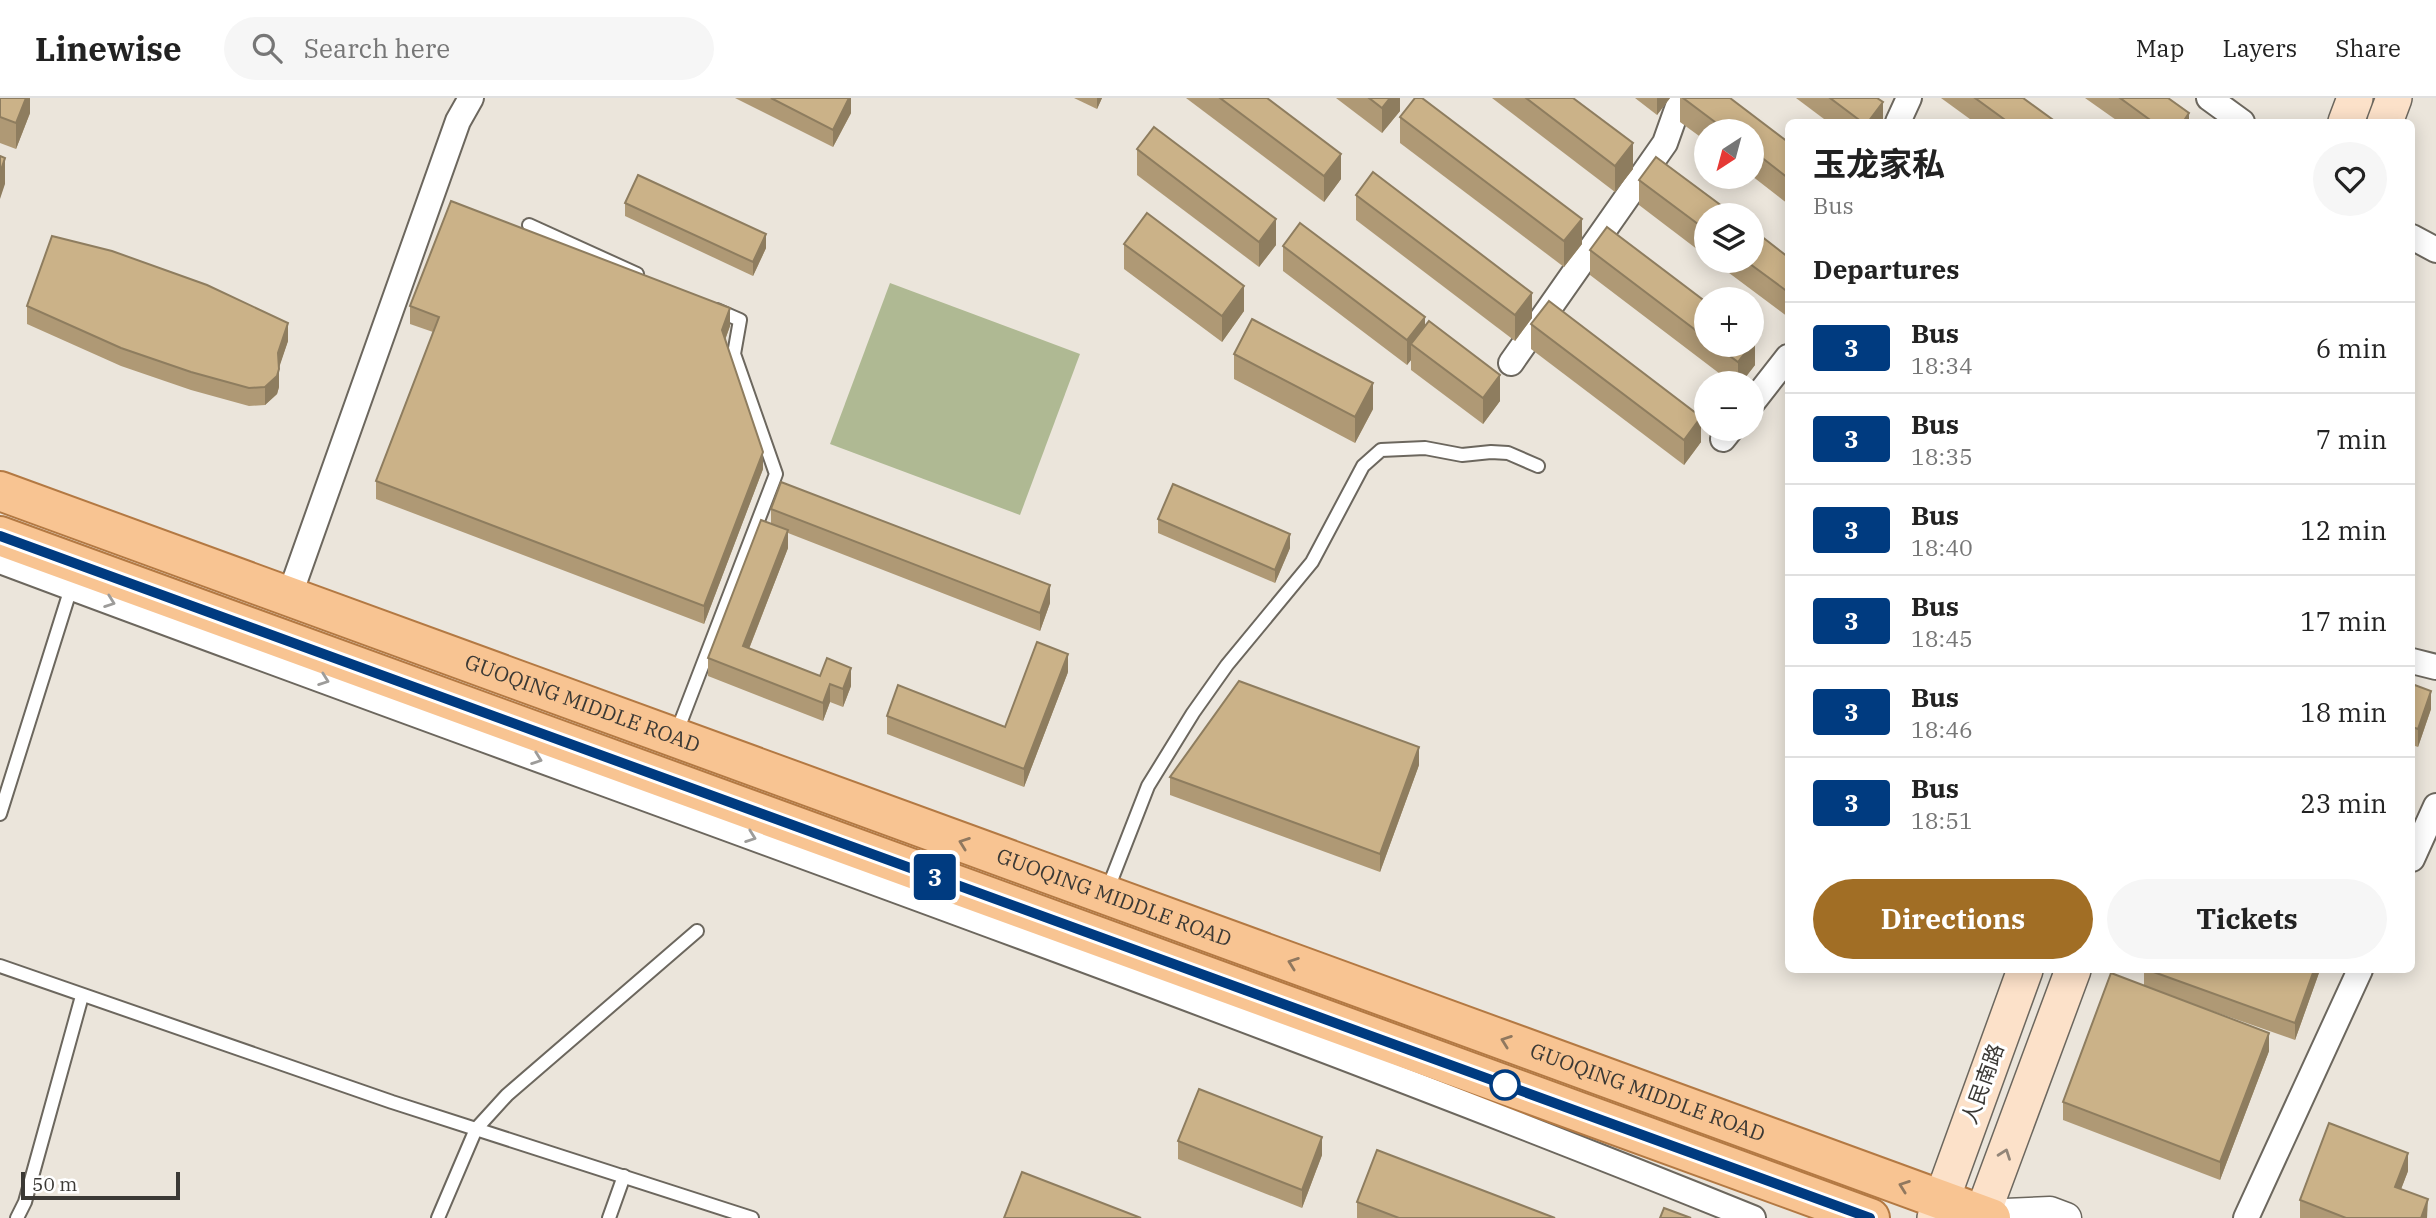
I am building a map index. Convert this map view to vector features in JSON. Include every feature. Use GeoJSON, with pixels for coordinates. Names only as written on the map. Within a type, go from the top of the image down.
{"type":"FeatureCollection","features":[{"type":"Feature","properties":{"kind":"main road"},"geometry":{"type":"LineString","coordinates":[[2347,119],[2355,98]]}},
{"type":"Feature","properties":{"kind":"main road"},"geometry":{"type":"LineString","coordinates":[[2386,119],[2394,98]]}},
{"type":"Feature","properties":{"kind":"main road","name":"GUOQING MIDDLE ROAD"},"geometry":{"type":"LineString","coordinates":[[0,491],[1106,895],[1938,1209],[1985,1217]]}},
{"type":"Feature","properties":{"kind":"main road","name":"GUOQING MIDDLE ROAD"},"geometry":{"type":"LineString","coordinates":[[0,536],[1870,1218]]}},
{"type":"Feature","properties":{"kind":"main road","name":"人民南路"},"geometry":{"type":"LineString","coordinates":[[1938,1209],[2024,973]]}},
{"type":"Feature","properties":{"kind":"main road"},"geometry":{"type":"LineString","coordinates":[[1985,1217],[2072,973]]}},
{"type":"Feature","properties":{"kind":"street"},"geometry":{"type":"LineString","coordinates":[[289,597],[458,121],[471,98]]}},
{"type":"Feature","properties":{"kind":"street"},"geometry":{"type":"LineString","coordinates":[[1511,363],[1665,143],[1681,98]]}},
{"type":"Feature","properties":{"kind":"street"},"geometry":{"type":"LineString","coordinates":[[1899,119],[1909,98]]}},
{"type":"Feature","properties":{"kind":"street"},"geometry":{"type":"LineString","coordinates":[[2209,98],[2238,119]]}},
{"type":"Feature","properties":{"kind":"street"},"geometry":{"type":"LineString","coordinates":[[2415,239],[2436,250]]}},
{"type":"Feature","properties":{"kind":"street"},"geometry":{"type":"LineString","coordinates":[[1764,388],[1785,361]]}},
{"type":"Feature","properties":{"kind":"street"},"geometry":{"type":"LineString","coordinates":[[0,561],[1134,979],[1753,1218]]}},
{"type":"Feature","properties":{"kind":"street"},"geometry":{"type":"LineString","coordinates":[[2415,662],[2436,667]]}},
{"type":"Feature","properties":{"kind":"street"},"geometry":{"type":"LineString","coordinates":[[2415,852],[2436,806]]}},
{"type":"Feature","properties":{"kind":"street"},"geometry":{"type":"LineString","coordinates":[[2246,1218],[2359,973]]}},
{"type":"Feature","properties":{"kind":"street"},"geometry":{"type":"LineString","coordinates":[[1985,1217],[2050,1212],[2066,1218]]}},
{"type":"Feature","properties":{"kind":"lane"},"geometry":{"type":"LineString","coordinates":[[529,225],[653,281]]}},
{"type":"Feature","properties":{"kind":"lane"},"geometry":{"type":"LineString","coordinates":[[674,737],[776,474],[734,354],[740,320],[703,304]]}},
{"type":"Feature","properties":{"kind":"lane"},"geometry":{"type":"LineString","coordinates":[[1106,895],[1148,786],[1193,713],[1227,665],[1312,562],[1363,466],[1381,450],[1425,448],[1462,455],[1508,453],[1538,466]]}},
{"type":"Feature","properties":{"kind":"lane"},"geometry":{"type":"LineString","coordinates":[[0,814],[71,588]]}},
{"type":"Feature","properties":{"kind":"lane"},"geometry":{"type":"LineString","coordinates":[[438,1218],[476,1129],[507,1095],[697,931]]}},
{"type":"Feature","properties":{"kind":"lane"},"geometry":{"type":"LineString","coordinates":[[0,966],[476,1129],[752,1218]]}},
{"type":"Feature","properties":{"kind":"lane"},"geometry":{"type":"LineString","coordinates":[[17,1218],[25,1202],[82,996]]}},
{"type":"Feature","properties":{"kind":"lane"},"geometry":{"type":"LineString","coordinates":[[609,1218],[624,1176]]}},
{"type":"Feature","properties":{"kind":"green space"},"geometry":{"type":"Polygon","coordinates":[[[890,283],[1080,354],[1020,515],[830,444],[890,283]]]}},
{"type":"Feature","properties":{"kind":"building"},"geometry":{"type":"Polygon","coordinates":[[[0,98],[26,98],[16,123],[0,117],[0,98]]]}},
{"type":"Feature","properties":{"kind":"building"},"geometry":{"type":"Polygon","coordinates":[[[771,98],[849,98],[833,130],[771,98]]]}},
{"type":"Feature","properties":{"kind":"building"},"geometry":{"type":"Polygon","coordinates":[[[1220,98],[1267,98],[1341,154],[1324,176],[1220,98]]]}},
{"type":"Feature","properties":{"kind":"building"},"geometry":{"type":"Polygon","coordinates":[[[1369,98],[1390,98],[1382,108],[1369,98]]]}},
{"type":"Feature","properties":{"kind":"building"},"geometry":{"type":"Polygon","coordinates":[[[1415,98],[1422,98],[1582,219],[1564,241],[1400,117],[1415,98]]]}},
{"type":"Feature","properties":{"kind":"building"},"geometry":{"type":"Polygon","coordinates":[[[1526,98],[1573,98],[1633,143],[1615,166],[1526,98]]]}},
{"type":"Feature","properties":{"kind":"building"},"geometry":{"type":"Polygon","coordinates":[[[1683,98],[1730,98],[1758,119],[1711,119],[1683,98]]]}},
{"type":"Feature","properties":{"kind":"building"},"geometry":{"type":"Polygon","coordinates":[[[1830,98],[1877,98],[1883,102],[1870,119],[1858,119],[1830,98]]]}},
{"type":"Feature","properties":{"kind":"building"},"geometry":{"type":"Polygon","coordinates":[[[1975,98],[2023,98],[2052,119],[2004,119],[1975,98]]]}},
{"type":"Feature","properties":{"kind":"building"},"geometry":{"type":"Polygon","coordinates":[[[2120,98],[2168,98],[2189,113],[2185,119],[2149,119],[2120,98]]]}},
{"type":"Feature","properties":{"kind":"building"},"geometry":{"type":"Polygon","coordinates":[[[1764,124],[1785,140],[1785,176],[1764,159],[1764,124]]]}},
{"type":"Feature","properties":{"kind":"building"},"geometry":{"type":"Polygon","coordinates":[[[1154,127],[1276,219],[1259,242],[1137,149],[1154,127]]]}},
{"type":"Feature","properties":{"kind":"building"},"geometry":{"type":"Polygon","coordinates":[[[0,156],[5,158],[0,173],[0,156]]]}},
{"type":"Feature","properties":{"kind":"building"},"geometry":{"type":"Polygon","coordinates":[[[1656,157],[1694,185],[1694,189],[1699,189],[1718,203],[1694,203],[1694,221],[1639,180],[1656,157]]]}},
{"type":"Feature","properties":{"kind":"building"},"geometry":{"type":"Polygon","coordinates":[[[1373,172],[1532,293],[1515,315],[1356,195],[1373,172]]]}},
{"type":"Feature","properties":{"kind":"building"},"geometry":{"type":"Polygon","coordinates":[[[638,175],[766,234],[753,262],[625,203],[638,175]]]}},
{"type":"Feature","properties":{"kind":"building"},"geometry":{"type":"Polygon","coordinates":[[[451,201],[730,308],[722,330],[763,452],[704,606],[376,481],[439,317],[410,306],[451,201]]]}},
{"type":"Feature","properties":{"kind":"building"},"geometry":{"type":"Polygon","coordinates":[[[1147,213],[1244,286],[1222,316],[1124,244],[1147,213]]]}},
{"type":"Feature","properties":{"kind":"building"},"geometry":{"type":"Polygon","coordinates":[[[1300,223],[1425,317],[1407,340],[1283,246],[1300,223]]]}},
{"type":"Feature","properties":{"kind":"building"},"geometry":{"type":"Polygon","coordinates":[[[1607,227],[1694,293],[1694,329],[1590,250],[1607,227]]]}},
{"type":"Feature","properties":{"kind":"building"},"geometry":{"type":"Polygon","coordinates":[[[52,236],[112,251],[207,285],[288,323],[278,353],[277,376],[265,387],[249,388],[191,372],[121,348],[27,306],[52,236]]]}},
{"type":"Feature","properties":{"kind":"building"},"geometry":{"type":"Polygon","coordinates":[[[1764,238],[1785,255],[1785,290],[1762,273],[1764,238]]]}},
{"type":"Feature","properties":{"kind":"building"},"geometry":{"type":"Polygon","coordinates":[[[1549,301],[1694,412],[1694,426],[1684,440],[1531,324],[1549,301]]]}},
{"type":"Feature","properties":{"kind":"building"},"geometry":{"type":"Polygon","coordinates":[[[1252,319],[1373,383],[1355,417],[1234,354],[1252,319]]]}},
{"type":"Feature","properties":{"kind":"building"},"geometry":{"type":"Polygon","coordinates":[[[1429,321],[1500,375],[1483,398],[1411,344],[1429,321]]]}},
{"type":"Feature","properties":{"kind":"building"},"geometry":{"type":"Polygon","coordinates":[[[781,482],[1050,585],[1040,613],[771,509],[781,482]]]}},
{"type":"Feature","properties":{"kind":"building"},"geometry":{"type":"Polygon","coordinates":[[[1173,484],[1290,534],[1275,570],[1158,519],[1173,484]]]}},
{"type":"Feature","properties":{"kind":"building"},"geometry":{"type":"Polygon","coordinates":[[[761,520],[788,530],[743,646],[820,676],[827,658],[851,668],[843,689],[830,684],[823,703],[708,658],[761,520]]]}},
{"type":"Feature","properties":{"kind":"building"},"geometry":{"type":"Polygon","coordinates":[[[1037,642],[1068,654],[1024,769],[887,716],[898,685],[1005,727],[1037,642]]]}},
{"type":"Feature","properties":{"kind":"building"},"geometry":{"type":"Polygon","coordinates":[[[1239,681],[1419,747],[1380,854],[1170,777],[1239,681]]]}},
{"type":"Feature","properties":{"kind":"building"},"geometry":{"type":"Polygon","coordinates":[[[2415,685],[2431,691],[2418,729],[2415,728],[2415,685]]]}},
{"type":"Feature","properties":{"kind":"building"},"geometry":{"type":"Polygon","coordinates":[[[2111,973],[2269,1033],[2220,1162],[2063,1102],[2111,973]]]}},
{"type":"Feature","properties":{"kind":"building"},"geometry":{"type":"Polygon","coordinates":[[[2156,973],[2313,973],[2295,1023],[2156,973]]]}},
{"type":"Feature","properties":{"kind":"building"},"geometry":{"type":"Polygon","coordinates":[[[1199,1089],[1322,1137],[1302,1190],[1178,1141],[1199,1089]]]}},
{"type":"Feature","properties":{"kind":"building"},"geometry":{"type":"Polygon","coordinates":[[[2329,1123],[2408,1153],[2395,1187],[2428,1199],[2421,1218],[2346,1218],[2300,1200],[2329,1123]]]}},
{"type":"Feature","properties":{"kind":"building"},"geometry":{"type":"Polygon","coordinates":[[[1377,1150],[1555,1218],[1399,1218],[1357,1202],[1377,1150]]]}},
{"type":"Feature","properties":{"kind":"building"},"geometry":{"type":"Polygon","coordinates":[[[1022,1172],[1141,1218],[1004,1218],[1022,1172]]]}},
{"type":"Feature","properties":{"kind":"building"},"geometry":{"type":"Polygon","coordinates":[[[1664,1208],[1691,1218],[1660,1218],[1664,1208]]]}},
{"type":"Feature","properties":{"kind":"bus line","name":"3"},"geometry":{"type":"LineString","coordinates":[[0,536],[1870,1218]]}}]}
